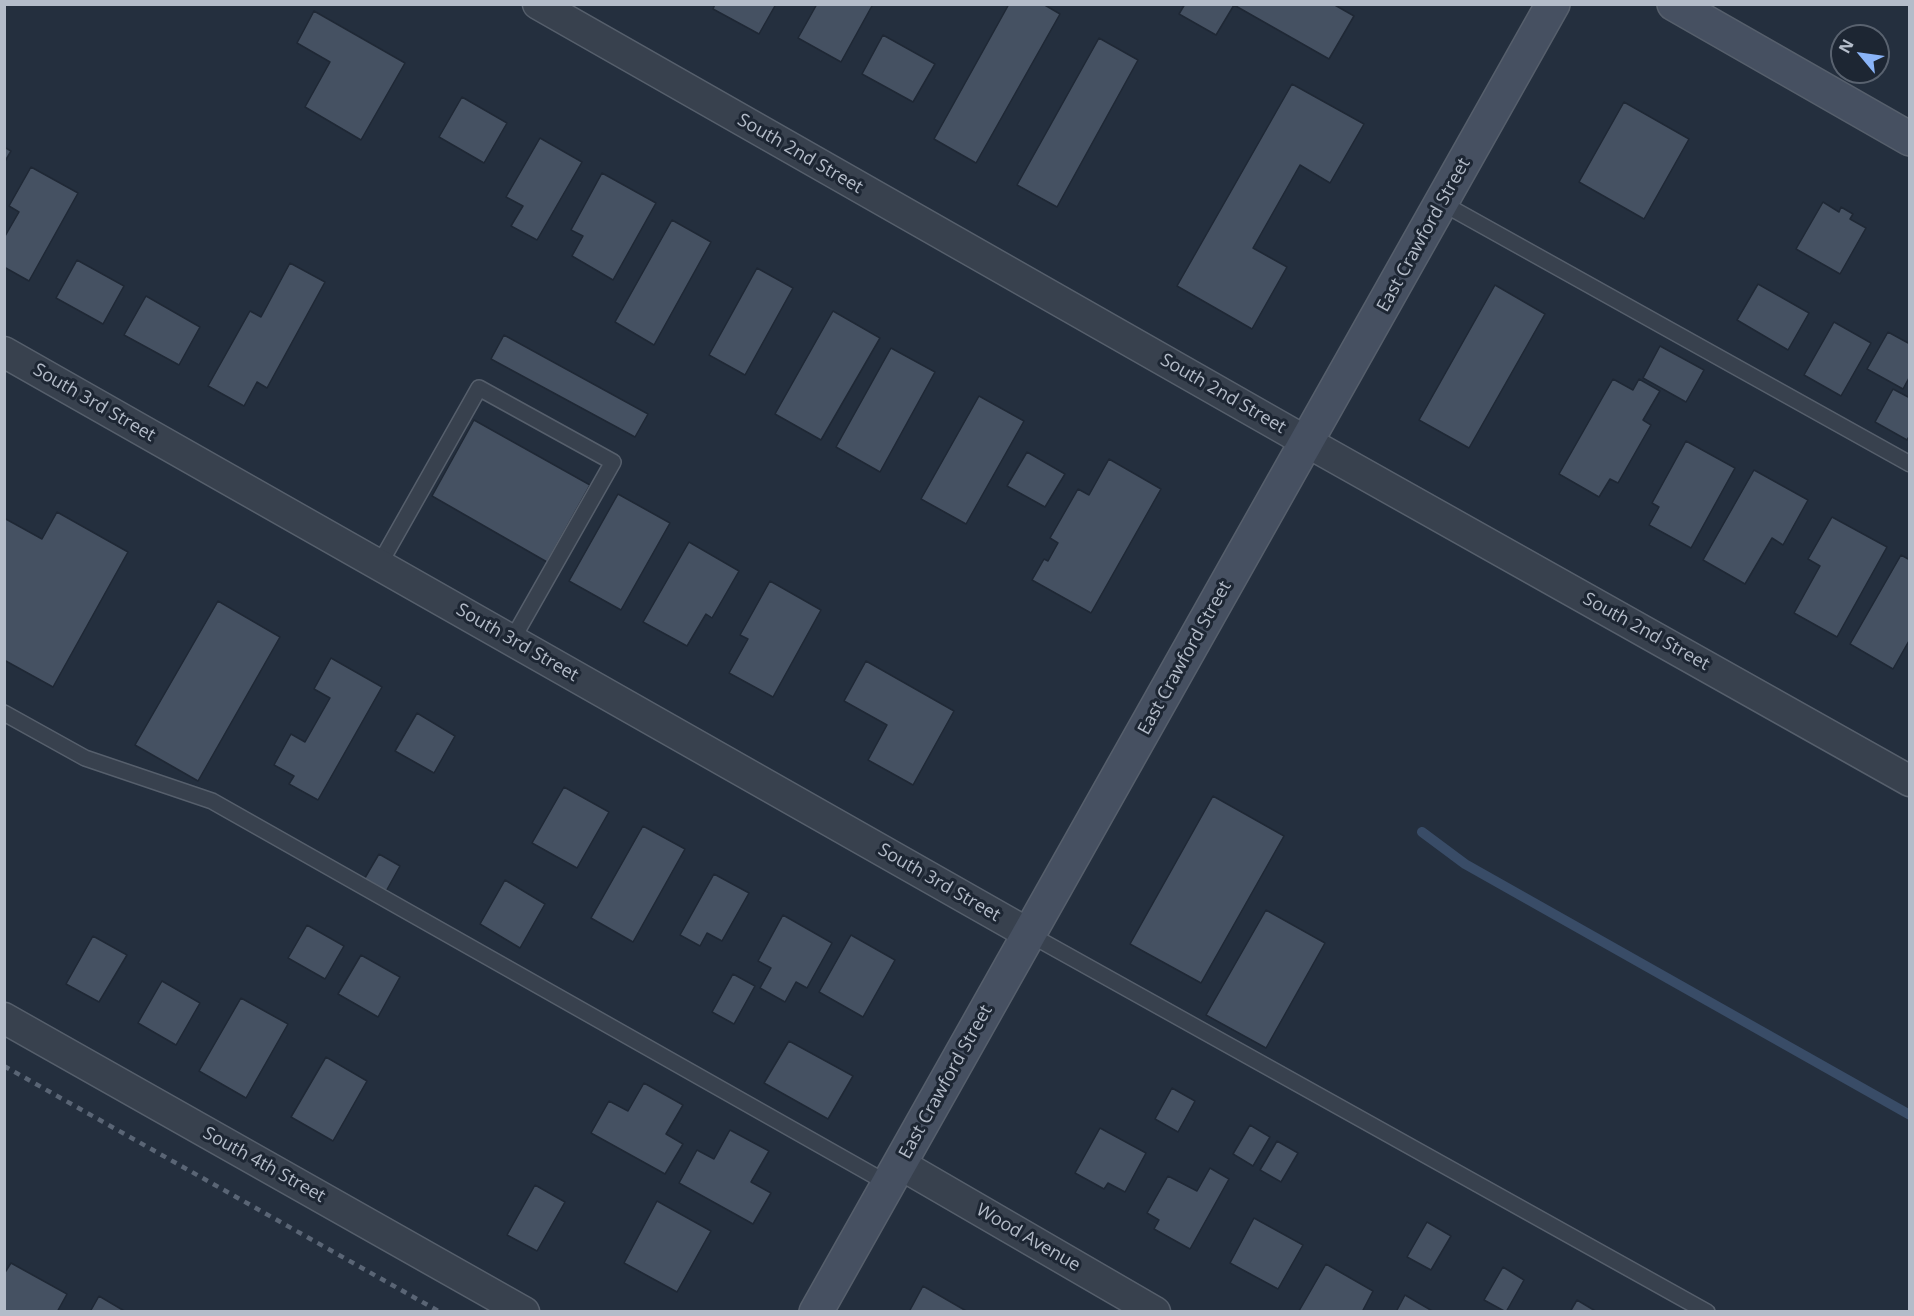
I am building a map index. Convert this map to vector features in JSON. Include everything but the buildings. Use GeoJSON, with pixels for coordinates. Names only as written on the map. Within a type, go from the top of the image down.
{"type":"FeatureCollection","features":[{"type":"Feature","properties":{"kind":"main road","name":"East Crawford Street"},"geometry":{"type":"LineString","coordinates":[[816,1311],[1553,4]]}},
{"type":"Feature","properties":{"kind":"main road"},"geometry":{"type":"LineString","coordinates":[[1674,4],[1910,139]]}},
{"type":"Feature","properties":{"kind":"street","name":"South 2nd Street"},"geometry":{"type":"LineString","coordinates":[[538,4],[1307,442],[1910,781]]}},
{"type":"Feature","properties":{"kind":"street","name":"South 3rd Street"},"geometry":{"type":"LineString","coordinates":[[4,352],[1029,934]]}},
{"type":"Feature","properties":{"kind":"street","name":"South 4th Street"},"geometry":{"type":"LineString","coordinates":[[4,1018],[524,1311]]}},
{"type":"Feature","properties":{"kind":"street","name":"Wood Avenue"},"geometry":{"type":"LineString","coordinates":[[894,1173],[1155,1311]]}},
{"type":"Feature","properties":{"kind":"lane"},"geometry":{"type":"LineString","coordinates":[[1442,203],[1910,464]]}},
{"type":"Feature","properties":{"kind":"lane"},"geometry":{"type":"LineString","coordinates":[[380,565],[479,388],[613,462],[512,640]]}},
{"type":"Feature","properties":{"kind":"lane"},"geometry":{"type":"LineString","coordinates":[[4,713],[85,758],[212,801],[894,1173]]}},
{"type":"Feature","properties":{"kind":"lane"},"geometry":{"type":"LineString","coordinates":[[1029,934],[1707,1311]]}},
{"type":"Feature","properties":{"kind":"waterway"},"geometry":{"type":"LineString","coordinates":[[1422,832],[1465,864],[1910,1115]]}},
{"type":"Feature","properties":{"kind":"railway"},"geometry":{"type":"LineString","coordinates":[[4,1066],[440,1312]]}}]}
